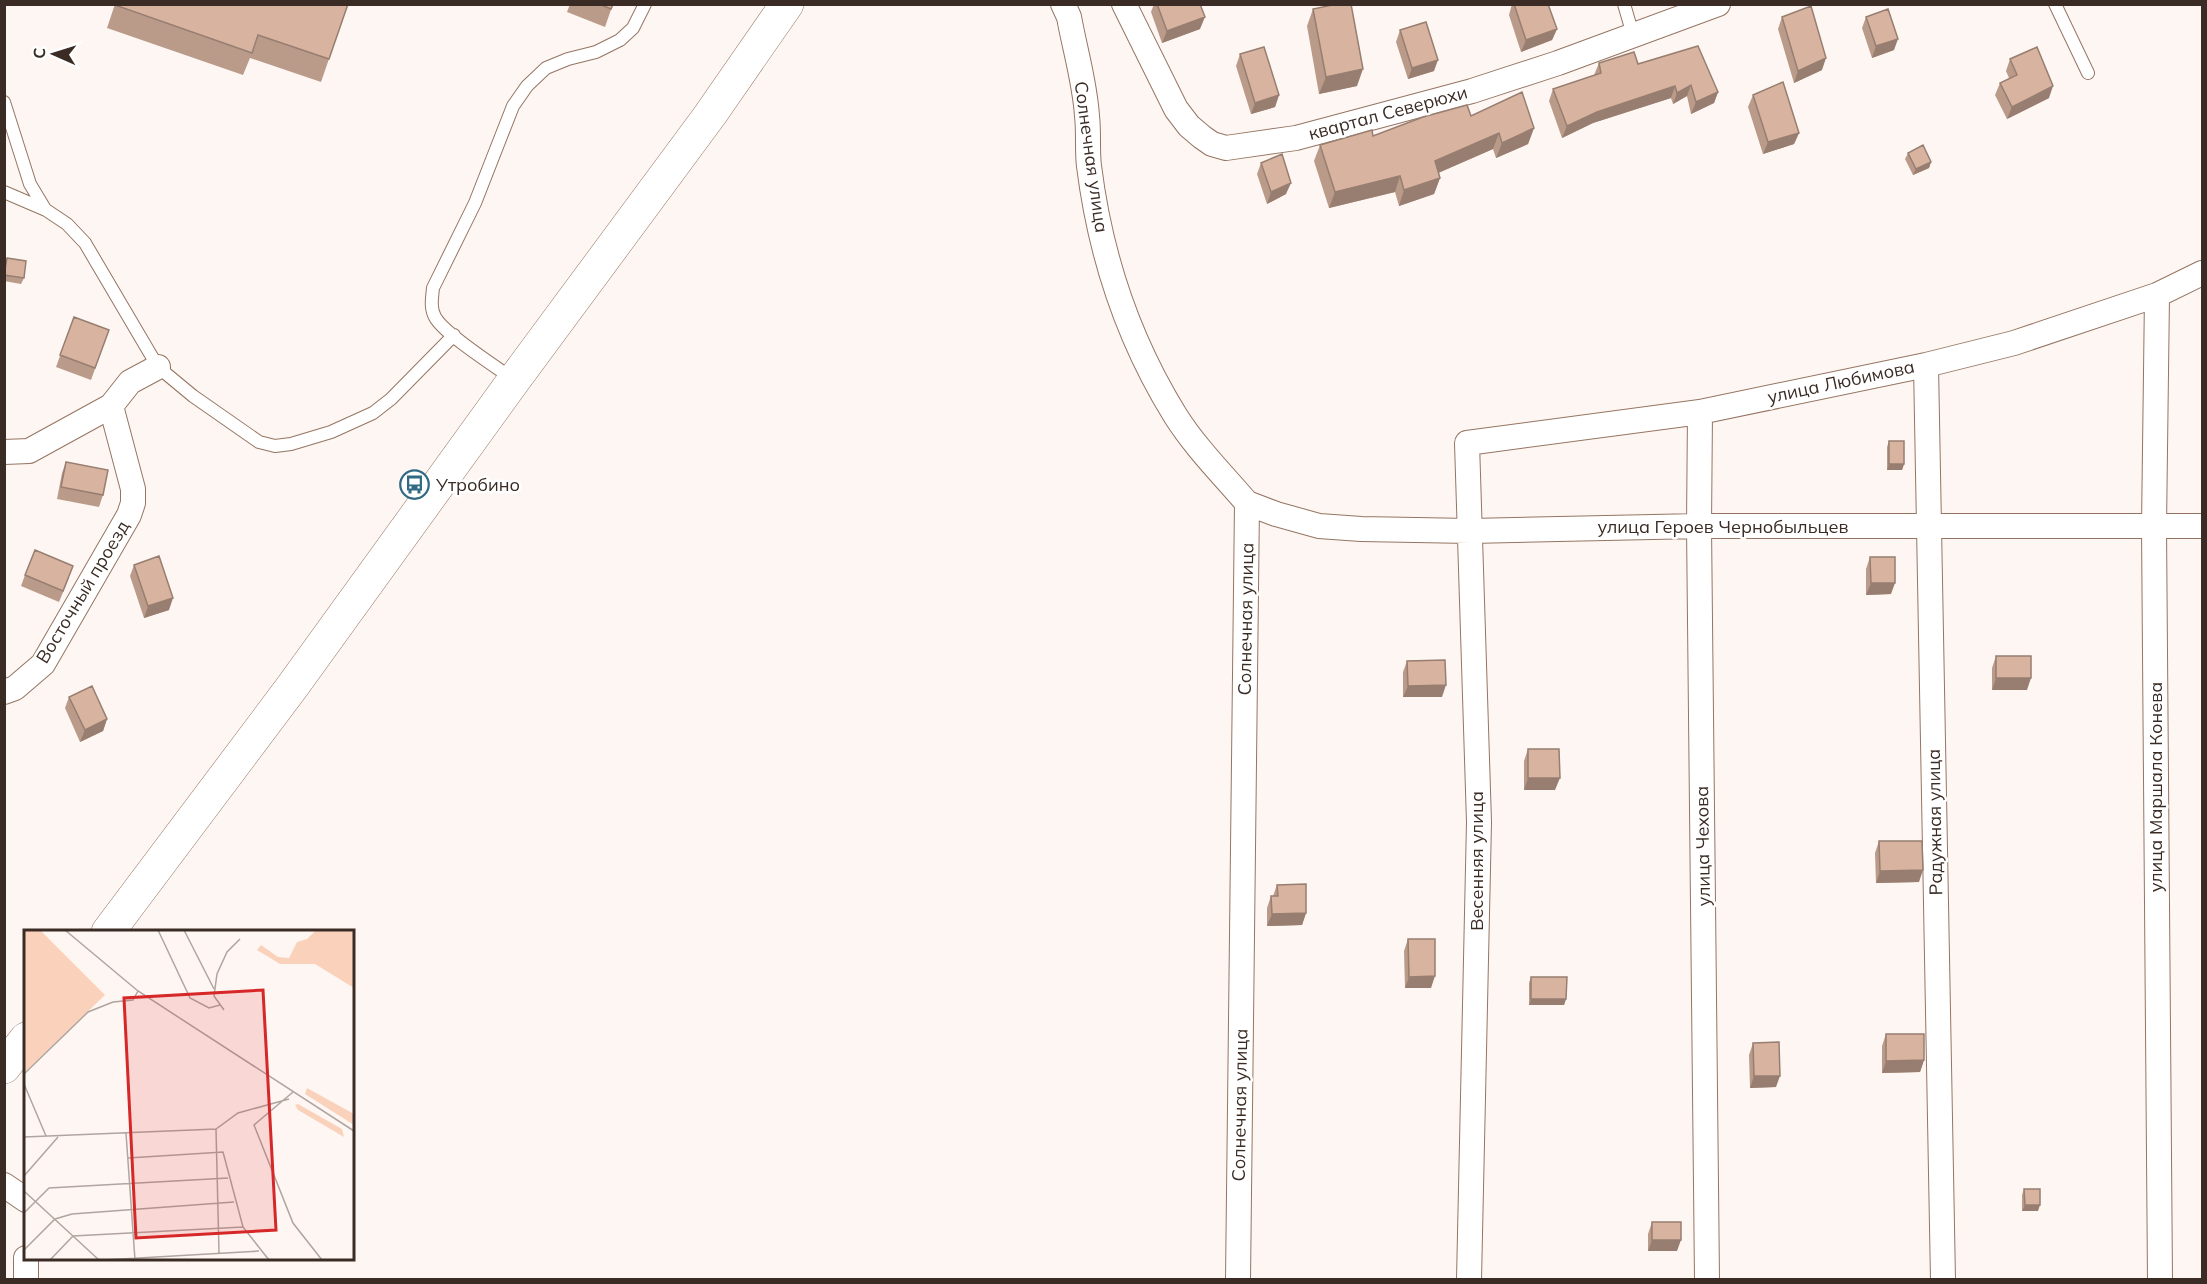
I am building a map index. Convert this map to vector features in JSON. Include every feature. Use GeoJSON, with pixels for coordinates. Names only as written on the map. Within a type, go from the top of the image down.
{"type":"FeatureCollection","features":[{"type":"Feature","properties":{"kind":"main road"},"geometry":{"type":"LineString","coordinates":[[110,930],[292,687],[514,380],[710,115],[788,4]]}},
{"type":"Feature","properties":{"kind":"main road"},"geometry":{"type":"LineString","coordinates":[[4,1066],[24,1042]]}},
{"type":"Feature","properties":{"kind":"street","name":"Солнечная улица"},"geometry":{"type":"LineString","coordinates":[[1063,4],[1069,17],[1087,115],[1089,163],[1096,209],[1117,293],[1138,344],[1176,416],[1199,448],[1247,503],[1238,1280]]}},
{"type":"Feature","properties":{"kind":"street","name":"квартал Северюхи"},"geometry":{"type":"LineString","coordinates":[[1124,4],[1176,109],[1189,126],[1202,137],[1212,144],[1226,147],[1296,138],[1472,91],[1558,63],[1718,4]]}},
{"type":"Feature","properties":{"kind":"street","name":"улица Любимова"},"geometry":{"type":"LineString","coordinates":[[1467,443],[1700,412],[1926,364],[2014,343],[2157,296],[2202,273]]}},
{"type":"Feature","properties":{"kind":"street","name":"улица Маршала Конева"},"geometry":{"type":"LineString","coordinates":[[2157,296],[2154,527],[2160,1280]]}},
{"type":"Feature","properties":{"kind":"street","name":"Радужная улица"},"geometry":{"type":"LineString","coordinates":[[1926,364],[1943,1280]]}},
{"type":"Feature","properties":{"kind":"street"},"geometry":{"type":"LineString","coordinates":[[4,452],[29,451],[111,406],[130,382],[158,367]]}},
{"type":"Feature","properties":{"kind":"street","name":"Восточный проезд"},"geometry":{"type":"LineString","coordinates":[[4,692],[15,688],[43,664],[129,515],[133,502],[133,489],[111,406]]}},
{"type":"Feature","properties":{"kind":"street","name":"улица Чехова"},"geometry":{"type":"LineString","coordinates":[[1700,412],[1699,526],[1707,1280]]}},
{"type":"Feature","properties":{"kind":"street","name":"Весенняя улица"},"geometry":{"type":"LineString","coordinates":[[1467,443],[1479,822],[1469,1280]]}},
{"type":"Feature","properties":{"kind":"street","name":"улица Героев Чернобыльцев"},"geometry":{"type":"LineString","coordinates":[[1247,503],[1319,526],[1361,529],[1470,531],[1699,526],[2202,526]]}},
{"type":"Feature","properties":{"kind":"street"},"geometry":{"type":"LineString","coordinates":[[4,1185],[24,1199]]}},
{"type":"Feature","properties":{"kind":"street"},"geometry":{"type":"LineString","coordinates":[[26,1260],[26,1280]]}},
{"type":"Feature","properties":{"kind":"lane"},"geometry":{"type":"LineString","coordinates":[[514,380],[435,318],[431,302],[433,288],[475,202],[513,106],[527,86],[546,68],[568,59],[596,52],[620,40],[633,28],[645,4]]}},
{"type":"Feature","properties":{"kind":"lane"},"geometry":{"type":"LineString","coordinates":[[1624,4],[1634,35]]}},
{"type":"Feature","properties":{"kind":"lane"},"geometry":{"type":"LineString","coordinates":[[2055,4],[2088,73]]}},
{"type":"Feature","properties":{"kind":"lane"},"geometry":{"type":"LineString","coordinates":[[4,102],[30,184],[46,210]]}},
{"type":"Feature","properties":{"kind":"lane"},"geometry":{"type":"LineString","coordinates":[[4,192],[46,210],[67,225],[85,243],[158,367],[193,396],[259,442],[275,446],[291,444],[331,432],[373,413],[391,399],[454,335]]}},
{"type":"Feature","properties":{"kind":"building"},"geometry":{"type":"Polygon","coordinates":[[[116,4],[348,4],[329,59],[258,35],[252,53],[116,4]]]}},
{"type":"Feature","properties":{"kind":"building"},"geometry":{"type":"Polygon","coordinates":[[[599,4],[613,4],[611,9],[599,4]]]}},
{"type":"Feature","properties":{"kind":"building"},"geometry":{"type":"Polygon","coordinates":[[[1157,4],[1200,4],[1205,17],[1167,31],[1157,4]]]}},
{"type":"Feature","properties":{"kind":"building"},"geometry":{"type":"Polygon","coordinates":[[[1337,4],[1351,4],[1363,69],[1326,77],[1313,9],[1337,4]]]}},
{"type":"Feature","properties":{"kind":"building"},"geometry":{"type":"Polygon","coordinates":[[[1514,4],[1548,4],[1557,29],[1526,40],[1514,4]]]}},
{"type":"Feature","properties":{"kind":"building"},"geometry":{"type":"Polygon","coordinates":[[[1811,6],[1826,58],[1798,71],[1782,17],[1811,6]]]}},
{"type":"Feature","properties":{"kind":"building"},"geometry":{"type":"Polygon","coordinates":[[[1888,9],[1898,39],[1876,46],[1866,17],[1888,9]]]}},
{"type":"Feature","properties":{"kind":"building"},"geometry":{"type":"Polygon","coordinates":[[[1426,22],[1438,60],[1412,68],[1400,30],[1426,22]]]}},
{"type":"Feature","properties":{"kind":"building"},"geometry":{"type":"Polygon","coordinates":[[[1698,46],[1718,92],[1696,102],[1691,85],[1677,93],[1675,86],[1597,112],[1567,126],[1553,89],[1601,73],[1599,63],[1634,52],[1638,64],[1698,46]]]}},
{"type":"Feature","properties":{"kind":"building"},"geometry":{"type":"Polygon","coordinates":[[[1264,47],[1279,95],[1255,103],[1240,54],[1264,47]]]}},
{"type":"Feature","properties":{"kind":"building"},"geometry":{"type":"Polygon","coordinates":[[[2037,47],[2053,86],[2012,107],[2000,83],[2017,75],[2010,59],[2037,47]]]}},
{"type":"Feature","properties":{"kind":"building"},"geometry":{"type":"Polygon","coordinates":[[[1783,82],[1799,133],[1768,142],[1753,95],[1783,82]]]}},
{"type":"Feature","properties":{"kind":"building"},"geometry":{"type":"Polygon","coordinates":[[[1522,92],[1534,128],[1502,143],[1499,133],[1435,161],[1440,178],[1404,190],[1400,176],[1335,192],[1320,145],[1372,130],[1373,136],[1423,117],[1467,105],[1471,116],[1522,92]]]}},
{"type":"Feature","properties":{"kind":"building"},"geometry":{"type":"Polygon","coordinates":[[[1923,145],[1931,162],[1916,169],[1908,153],[1923,145]]]}},
{"type":"Feature","properties":{"kind":"building"},"geometry":{"type":"Polygon","coordinates":[[[1282,154],[1291,183],[1271,192],[1261,163],[1282,154]]]}},
{"type":"Feature","properties":{"kind":"building"},"geometry":{"type":"Polygon","coordinates":[[[7,258],[26,261],[24,278],[4,275],[7,258]]]}},
{"type":"Feature","properties":{"kind":"building"},"geometry":{"type":"Polygon","coordinates":[[[74,317],[109,330],[95,368],[60,355],[74,317]]]}},
{"type":"Feature","properties":{"kind":"building"},"geometry":{"type":"Polygon","coordinates":[[[1889,441],[1904,441],[1904,464],[1889,464],[1889,441]]]}},
{"type":"Feature","properties":{"kind":"building"},"geometry":{"type":"Polygon","coordinates":[[[66,462],[108,470],[103,495],[61,487],[66,462]]]}},
{"type":"Feature","properties":{"kind":"building"},"geometry":{"type":"Polygon","coordinates":[[[35,550],[73,566],[63,591],[25,575],[35,550]]]}},
{"type":"Feature","properties":{"kind":"building"},"geometry":{"type":"Polygon","coordinates":[[[159,556],[173,598],[148,606],[134,565],[159,556]]]}},
{"type":"Feature","properties":{"kind":"building"},"geometry":{"type":"Polygon","coordinates":[[[1870,557],[1895,557],[1895,583],[1871,583],[1870,557]]]}},
{"type":"Feature","properties":{"kind":"building"},"geometry":{"type":"Polygon","coordinates":[[[1996,656],[2031,656],[2031,678],[1996,678],[1996,656]]]}},
{"type":"Feature","properties":{"kind":"building"},"geometry":{"type":"Polygon","coordinates":[[[1445,660],[1446,685],[1408,686],[1407,661],[1445,660]]]}},
{"type":"Feature","properties":{"kind":"building"},"geometry":{"type":"Polygon","coordinates":[[[92,686],[107,719],[85,730],[69,697],[92,686]]]}},
{"type":"Feature","properties":{"kind":"building"},"geometry":{"type":"Polygon","coordinates":[[[1528,749],[1559,749],[1560,778],[1528,778],[1528,749]]]}},
{"type":"Feature","properties":{"kind":"building"},"geometry":{"type":"Polygon","coordinates":[[[1879,841],[1922,841],[1923,870],[1880,871],[1879,841]]]}},
{"type":"Feature","properties":{"kind":"building"},"geometry":{"type":"Polygon","coordinates":[[[1306,884],[1306,913],[1272,914],[1271,896],[1278,896],[1277,885],[1306,884]]]}},
{"type":"Feature","properties":{"kind":"building"},"geometry":{"type":"Polygon","coordinates":[[[1408,939],[1435,939],[1435,976],[1409,977],[1408,939]]]}},
{"type":"Feature","properties":{"kind":"building"},"geometry":{"type":"Polygon","coordinates":[[[1531,977],[1567,977],[1566,999],[1531,999],[1531,977]]]}},
{"type":"Feature","properties":{"kind":"building"},"geometry":{"type":"Polygon","coordinates":[[[1886,1034],[1924,1034],[1924,1060],[1886,1061],[1886,1034]]]}},
{"type":"Feature","properties":{"kind":"building"},"geometry":{"type":"Polygon","coordinates":[[[1779,1042],[1780,1076],[1754,1076],[1753,1043],[1779,1042]]]}},
{"type":"Feature","properties":{"kind":"building"},"geometry":{"type":"Polygon","coordinates":[[[2024,1189],[2040,1189],[2040,1205],[2025,1205],[2024,1189]]]}},
{"type":"Feature","properties":{"kind":"building"},"geometry":{"type":"Polygon","coordinates":[[[1652,1222],[1681,1222],[1681,1240],[1652,1240],[1652,1222]]]}},
{"type":"Feature","properties":{"kind":"place","name":"Утробино"},"geometry":{"type":"Point","coordinates":[415,485]}}]}
